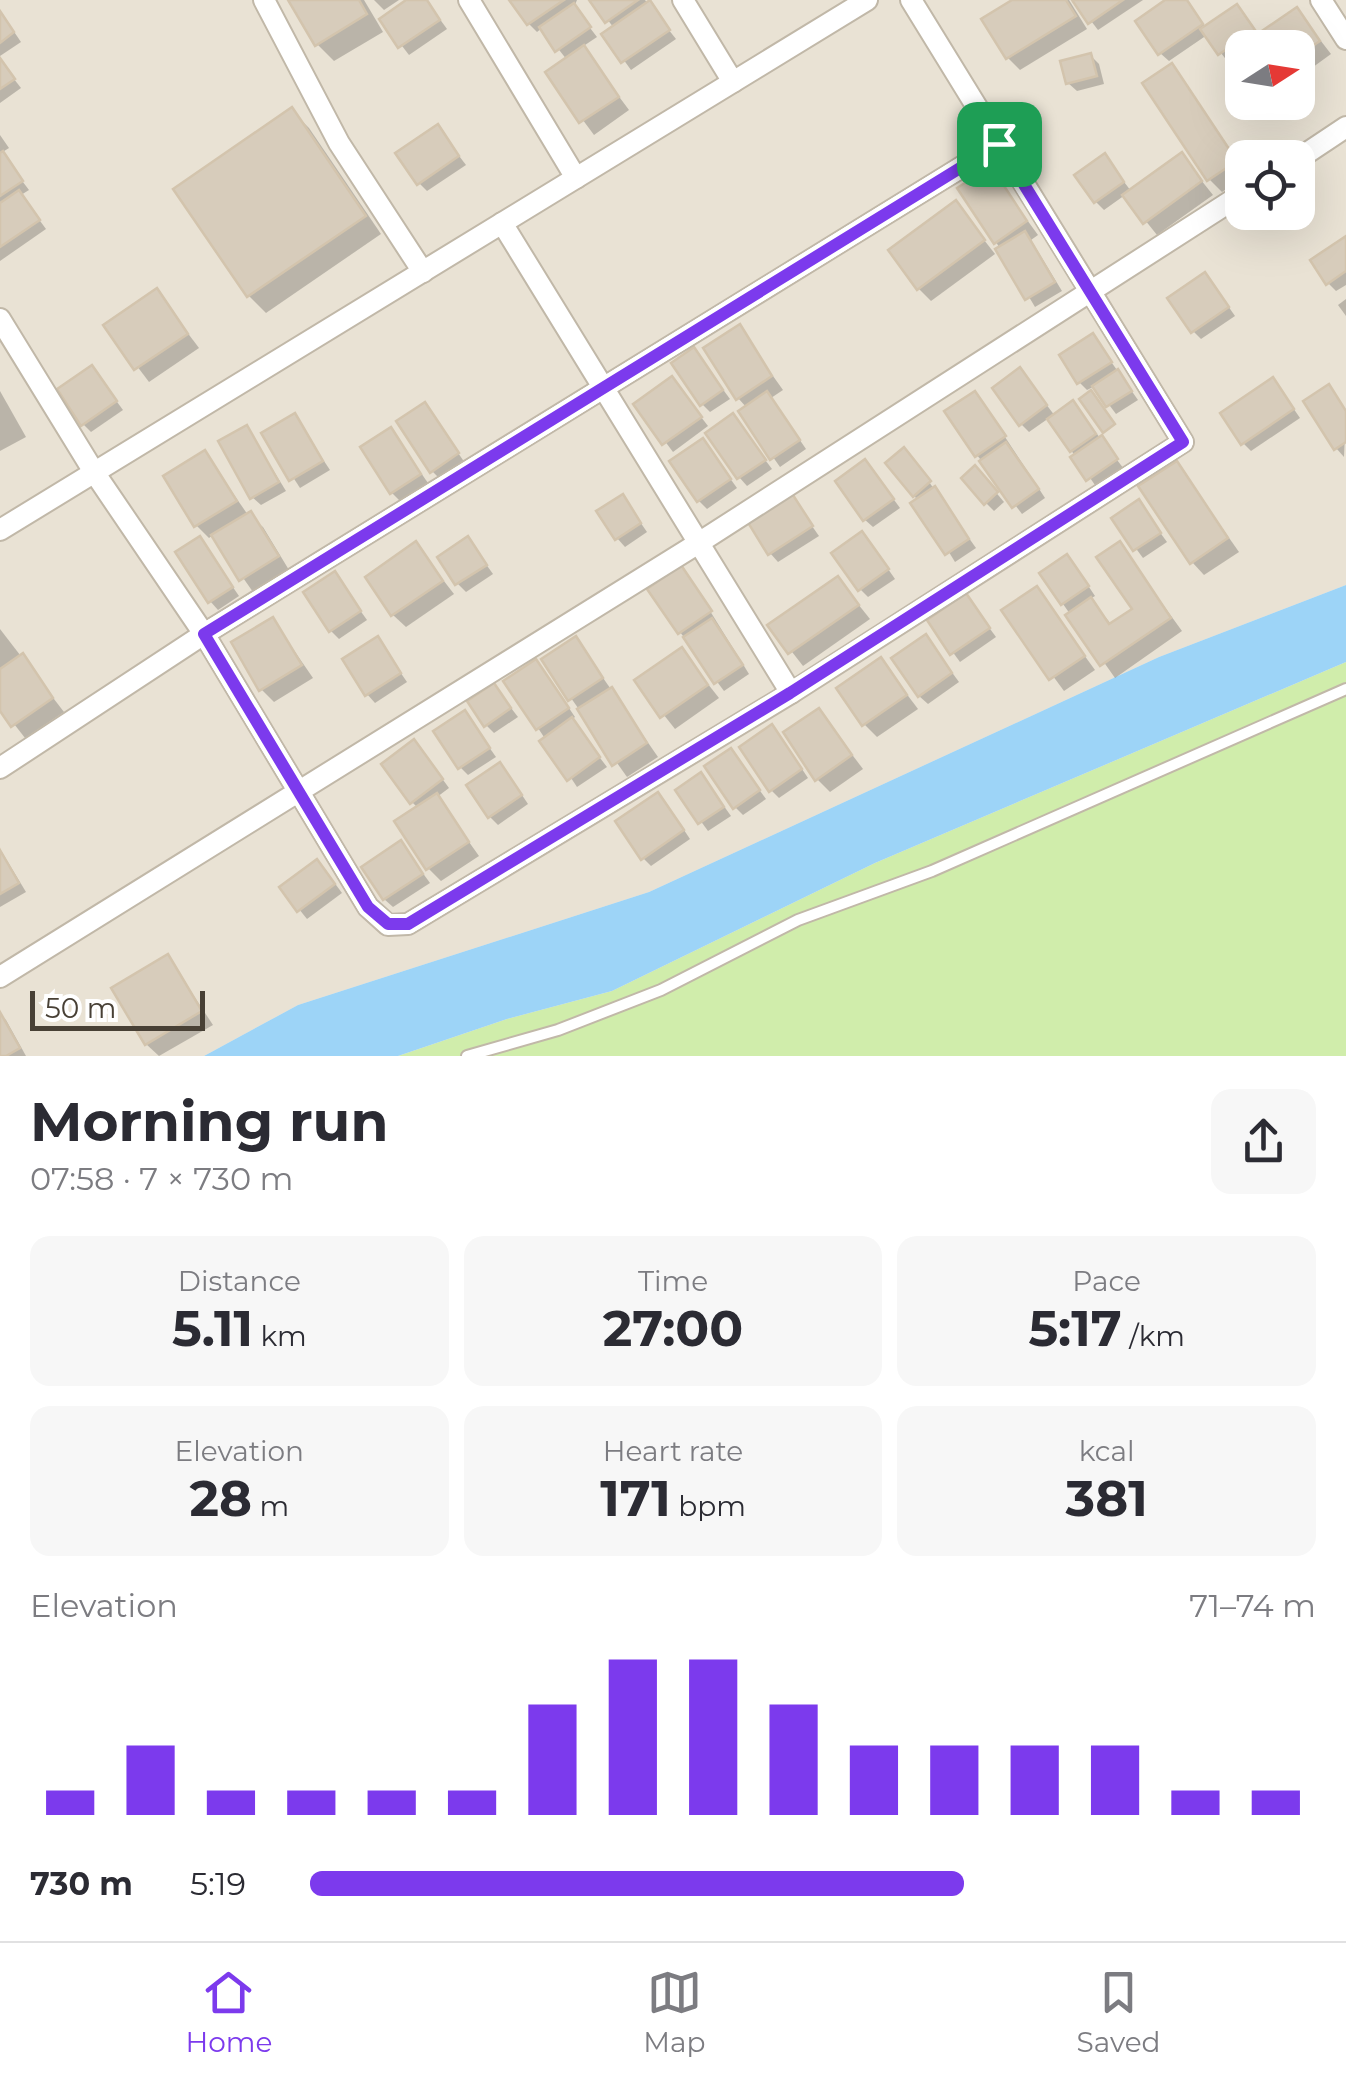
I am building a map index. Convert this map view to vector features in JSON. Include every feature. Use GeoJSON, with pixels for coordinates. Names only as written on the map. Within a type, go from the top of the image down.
{"type":"FeatureCollection","features":[{"type":"Feature","properties":{"kind":"street"},"geometry":{"type":"LineString","coordinates":[[264,0],[340,143],[422,272]]}},
{"type":"Feature","properties":{"kind":"street"},"geometry":{"type":"LineString","coordinates":[[469,0],[576,178]]}},
{"type":"Feature","properties":{"kind":"street"},"geometry":{"type":"LineString","coordinates":[[683,0],[733,82]]}},
{"type":"Feature","properties":{"kind":"street"},"geometry":{"type":"LineString","coordinates":[[0,530],[867,0]]}},
{"type":"Feature","properties":{"kind":"street"},"geometry":{"type":"LineString","coordinates":[[0,318],[94,472],[204,634],[368,907],[388,924],[408,924],[790,693],[1183,442],[911,0]]}},
{"type":"Feature","properties":{"kind":"street"},"geometry":{"type":"LineString","coordinates":[[1322,0],[1346,39]]}},
{"type":"Feature","properties":{"kind":"street"},"geometry":{"type":"LineString","coordinates":[[1315,147],[1346,127]]}},
{"type":"Feature","properties":{"kind":"street"},"geometry":{"type":"LineString","coordinates":[[0,768],[204,634],[604,391],[999,144]]}},
{"type":"Feature","properties":{"kind":"street"},"geometry":{"type":"LineString","coordinates":[[0,976],[697,544],[1225,205]]}},
{"type":"Feature","properties":{"kind":"street"},"geometry":{"type":"LineString","coordinates":[[502,223],[790,693]]}},
{"type":"Feature","properties":{"kind":"lane"},"geometry":{"type":"LineString","coordinates":[[466,1056],[558,1030],[660,990],[798,920],[932,871],[1346,689]]}},
{"type":"Feature","properties":{"kind":"shaded area"},"geometry":{"type":"Polygon","coordinates":[[[0,0],[1346,0],[1346,585],[1159,657],[649,892],[298,1005],[204,1056],[0,1056],[0,0]]]}},
{"type":"Feature","properties":{"kind":"green space"},"geometry":{"type":"Polygon","coordinates":[[[1346,662],[1346,1056],[398,1056],[507,1019],[612,991],[875,863],[1346,662]]]}},
{"type":"Feature","properties":{"kind":"water"},"geometry":{"type":"Polygon","coordinates":[[[1346,585],[1346,662],[875,863],[612,991],[507,1019],[398,1056],[204,1056],[298,1005],[649,892],[1159,657],[1346,585]]]}},
{"type":"Feature","properties":{"kind":"building"},"geometry":{"type":"Polygon","coordinates":[[[288,0],[359,0],[367,14],[315,46],[288,0]]]}},
{"type":"Feature","properties":{"kind":"building"},"geometry":{"type":"Polygon","coordinates":[[[406,0],[427,0],[440,20],[398,48],[379,19],[406,0]]]}},
{"type":"Feature","properties":{"kind":"building"},"geometry":{"type":"Polygon","coordinates":[[[509,0],[564,0],[527,25],[509,0]]]}},
{"type":"Feature","properties":{"kind":"building"},"geometry":{"type":"Polygon","coordinates":[[[589,0],[638,0],[605,23],[589,0]]]}},
{"type":"Feature","properties":{"kind":"building"},"geometry":{"type":"Polygon","coordinates":[[[650,0],[670,30],[621,63],[601,34],[650,0]]]}},
{"type":"Feature","properties":{"kind":"building"},"geometry":{"type":"Polygon","coordinates":[[[1012,0],[1066,0],[1076,16],[1006,59],[981,19],[1012,0]]]}},
{"type":"Feature","properties":{"kind":"building"},"geometry":{"type":"Polygon","coordinates":[[[1072,0],[1123,0],[1088,24],[1072,0]]]}},
{"type":"Feature","properties":{"kind":"building"},"geometry":{"type":"Polygon","coordinates":[[[1165,0],[1187,0],[1203,24],[1158,55],[1135,21],[1165,0]]]}},
{"type":"Feature","properties":{"kind":"building"},"geometry":{"type":"Polygon","coordinates":[[[574,3],[591,27],[555,52],[539,27],[574,3]]]}},
{"type":"Feature","properties":{"kind":"building"},"geometry":{"type":"Polygon","coordinates":[[[1237,4],[1255,30],[1225,30],[1225,50],[1218,55],[1200,29],[1237,4]]]}},
{"type":"Feature","properties":{"kind":"building"},"geometry":{"type":"Polygon","coordinates":[[[1297,7],[1313,30],[1263,30],[1297,7]]]}},
{"type":"Feature","properties":{"kind":"building"},"geometry":{"type":"Polygon","coordinates":[[[0,11],[14,32],[0,43],[0,11]]]}},
{"type":"Feature","properties":{"kind":"building"},"geometry":{"type":"Polygon","coordinates":[[[584,45],[619,97],[579,123],[545,72],[584,45]]]}},
{"type":"Feature","properties":{"kind":"building"},"geometry":{"type":"Polygon","coordinates":[[[1091,53],[1097,76],[1066,84],[1060,61],[1091,53]]]}},
{"type":"Feature","properties":{"kind":"building"},"geometry":{"type":"Polygon","coordinates":[[[0,58],[15,79],[0,89],[0,58]]]}},
{"type":"Feature","properties":{"kind":"building"},"geometry":{"type":"Polygon","coordinates":[[[1172,63],[1225,143],[1225,169],[1207,181],[1142,83],[1172,63]]]}},
{"type":"Feature","properties":{"kind":"building"},"geometry":{"type":"Polygon","coordinates":[[[292,107],[366,216],[247,297],[173,189],[292,107]]]}},
{"type":"Feature","properties":{"kind":"building"},"geometry":{"type":"Polygon","coordinates":[[[438,124],[459,156],[417,185],[395,153],[438,124]]]}},
{"type":"Feature","properties":{"kind":"building"},"geometry":{"type":"Polygon","coordinates":[[[3,151],[23,181],[0,196],[0,153],[3,151]]]}},
{"type":"Feature","properties":{"kind":"building"},"geometry":{"type":"Polygon","coordinates":[[[1182,152],[1202,181],[1143,224],[1122,195],[1182,152]]]}},
{"type":"Feature","properties":{"kind":"building"},"geometry":{"type":"Polygon","coordinates":[[[1105,153],[1124,182],[1094,203],[1074,175],[1105,153]]]}},
{"type":"Feature","properties":{"kind":"building"},"geometry":{"type":"Polygon","coordinates":[[[991,166],[1027,221],[994,244],[957,188],[991,166]]]}},
{"type":"Feature","properties":{"kind":"building"},"geometry":{"type":"Polygon","coordinates":[[[19,190],[40,220],[0,247],[0,203],[19,190]]]}},
{"type":"Feature","properties":{"kind":"building"},"geometry":{"type":"Polygon","coordinates":[[[956,200],[985,240],[917,290],[888,250],[956,200]]]}},
{"type":"Feature","properties":{"kind":"building"},"geometry":{"type":"Polygon","coordinates":[[[1025,231],[1055,282],[1025,300],[995,249],[1025,231]]]}},
{"type":"Feature","properties":{"kind":"building"},"geometry":{"type":"Polygon","coordinates":[[[1346,236],[1346,271],[1326,285],[1310,260],[1346,236]]]}},
{"type":"Feature","properties":{"kind":"building"},"geometry":{"type":"Polygon","coordinates":[[[1205,272],[1229,307],[1191,333],[1167,298],[1205,272]]]}},
{"type":"Feature","properties":{"kind":"building"},"geometry":{"type":"Polygon","coordinates":[[[157,288],[188,334],[134,370],[103,325],[157,288]]]}},
{"type":"Feature","properties":{"kind":"building"},"geometry":{"type":"Polygon","coordinates":[[[740,324],[772,376],[736,400],[703,348],[740,324]]]}},
{"type":"Feature","properties":{"kind":"building"},"geometry":{"type":"Polygon","coordinates":[[[1093,333],[1112,362],[1077,384],[1059,355],[1093,333]]]}},
{"type":"Feature","properties":{"kind":"building"},"geometry":{"type":"Polygon","coordinates":[[[694,347],[723,390],[700,406],[671,363],[694,347]]]}},
{"type":"Feature","properties":{"kind":"building"},"geometry":{"type":"Polygon","coordinates":[[[92,365],[117,401],[81,426],[57,389],[92,365]]]}},
{"type":"Feature","properties":{"kind":"building"},"geometry":{"type":"Polygon","coordinates":[[[1020,367],[1047,405],[1019,426],[992,388],[1020,367]]]}},
{"type":"Feature","properties":{"kind":"building"},"geometry":{"type":"Polygon","coordinates":[[[1118,369],[1132,391],[1106,407],[1092,386],[1118,369]]]}},
{"type":"Feature","properties":{"kind":"building"},"geometry":{"type":"Polygon","coordinates":[[[672,376],[702,417],[662,445],[633,404],[672,376]]]}},
{"type":"Feature","properties":{"kind":"building"},"geometry":{"type":"Polygon","coordinates":[[[1273,377],[1294,409],[1241,445],[1220,413],[1273,377]]]}},
{"type":"Feature","properties":{"kind":"building"},"geometry":{"type":"Polygon","coordinates":[[[1329,384],[1346,411],[1346,442],[1334,450],[1303,401],[1329,384]]]}},
{"type":"Feature","properties":{"kind":"building"},"geometry":{"type":"Polygon","coordinates":[[[1091,390],[1115,424],[1103,433],[1079,399],[1091,390]]]}},
{"type":"Feature","properties":{"kind":"building"},"geometry":{"type":"Polygon","coordinates":[[[767,391],[800,440],[770,460],[738,411],[767,391]]]}},
{"type":"Feature","properties":{"kind":"building"},"geometry":{"type":"Polygon","coordinates":[[[975,391],[1006,436],[975,457],[944,411],[975,391]]]}},
{"type":"Feature","properties":{"kind":"building"},"geometry":{"type":"Polygon","coordinates":[[[1073,400],[1096,434],[1070,452],[1047,419],[1073,400]]]}},
{"type":"Feature","properties":{"kind":"building"},"geometry":{"type":"Polygon","coordinates":[[[425,402],[459,453],[430,473],[396,421],[425,402]]]}},
{"type":"Feature","properties":{"kind":"building"},"geometry":{"type":"Polygon","coordinates":[[[295,413],[323,461],[289,481],[261,433],[295,413]]]}},
{"type":"Feature","properties":{"kind":"building"},"geometry":{"type":"Polygon","coordinates":[[[733,413],[766,460],[737,479],[705,433],[733,413]]]}},
{"type":"Feature","properties":{"kind":"building"},"geometry":{"type":"Polygon","coordinates":[[[247,425],[279,482],[250,499],[218,441],[247,425]]]}},
{"type":"Feature","properties":{"kind":"building"},"geometry":{"type":"Polygon","coordinates":[[[391,427],[421,474],[390,494],[360,447],[391,427]]]}},
{"type":"Feature","properties":{"kind":"building"},"geometry":{"type":"Polygon","coordinates":[[[1102,435],[1118,459],[1086,481],[1070,457],[1102,435]]]}},
{"type":"Feature","properties":{"kind":"building"},"geometry":{"type":"Polygon","coordinates":[[[703,438],[731,479],[697,502],[669,461],[703,438]]]}},
{"type":"Feature","properties":{"kind":"building"},"geometry":{"type":"Polygon","coordinates":[[[1006,442],[1039,489],[1012,508],[979,461],[1006,442]]]}},
{"type":"Feature","properties":{"kind":"building"},"geometry":{"type":"Polygon","coordinates":[[[904,447],[931,481],[913,497],[885,463],[904,447]]]}},
{"type":"Feature","properties":{"kind":"building"},"geometry":{"type":"Polygon","coordinates":[[[205,450],[237,501],[194,527],[163,476],[205,450]]]}},
{"type":"Feature","properties":{"kind":"building"},"geometry":{"type":"Polygon","coordinates":[[[865,459],[894,499],[863,521],[835,481],[865,459]]]}},
{"type":"Feature","properties":{"kind":"building"},"geometry":{"type":"Polygon","coordinates":[[[1177,461],[1228,538],[1190,564],[1138,486],[1177,461]]]}},
{"type":"Feature","properties":{"kind":"building"},"geometry":{"type":"Polygon","coordinates":[[[975,465],[998,492],[984,505],[961,478],[975,465]]]}},
{"type":"Feature","properties":{"kind":"building"},"geometry":{"type":"Polygon","coordinates":[[[935,486],[969,539],[945,555],[910,503],[935,486]]]}},
{"type":"Feature","properties":{"kind":"building"},"geometry":{"type":"Polygon","coordinates":[[[791,492],[813,526],[768,555],[747,521],[791,492]]]}},
{"type":"Feature","properties":{"kind":"building"},"geometry":{"type":"Polygon","coordinates":[[[623,494],[641,523],[615,540],[596,511],[623,494]]]}},
{"type":"Feature","properties":{"kind":"building"},"geometry":{"type":"Polygon","coordinates":[[[1139,499],[1161,533],[1133,551],[1111,518],[1139,499]]]}},
{"type":"Feature","properties":{"kind":"building"},"geometry":{"type":"Polygon","coordinates":[[[251,511],[279,556],[239,581],[211,535],[251,511]]]}},
{"type":"Feature","properties":{"kind":"building"},"geometry":{"type":"Polygon","coordinates":[[[862,531],[889,569],[858,591],[831,553],[862,531]]]}},
{"type":"Feature","properties":{"kind":"building"},"geometry":{"type":"Polygon","coordinates":[[[200,536],[233,587],[208,603],[175,552],[200,536]]]}},
{"type":"Feature","properties":{"kind":"building"},"geometry":{"type":"Polygon","coordinates":[[[468,536],[487,565],[455,585],[437,557],[468,536]]]}},
{"type":"Feature","properties":{"kind":"building"},"geometry":{"type":"Polygon","coordinates":[[[416,541],[443,581],[391,616],[365,577],[416,541]]]}},
{"type":"Feature","properties":{"kind":"building"},"geometry":{"type":"Polygon","coordinates":[[[1120,541],[1171,618],[1100,666],[1065,615],[1091,597],[1109,624],[1132,609],[1096,557],[1120,541]]]}},
{"type":"Feature","properties":{"kind":"building"},"geometry":{"type":"Polygon","coordinates":[[[1067,554],[1089,586],[1061,605],[1039,573],[1067,554]]]}},
{"type":"Feature","properties":{"kind":"building"},"geometry":{"type":"Polygon","coordinates":[[[681,565],[712,611],[678,634],[647,589],[681,565]]]}},
{"type":"Feature","properties":{"kind":"building"},"geometry":{"type":"Polygon","coordinates":[[[335,571],[361,611],[329,632],[303,592],[335,571]]]}},
{"type":"Feature","properties":{"kind":"building"},"geometry":{"type":"Polygon","coordinates":[[[838,576],[859,605],[788,654],[767,625],[838,576]]]}},
{"type":"Feature","properties":{"kind":"building"},"geometry":{"type":"Polygon","coordinates":[[[1037,586],[1085,656],[1049,680],[1001,610],[1037,586]]]}},
{"type":"Feature","properties":{"kind":"building"},"geometry":{"type":"Polygon","coordinates":[[[966,593],[990,628],[950,655],[927,620],[966,593]]]}},
{"type":"Feature","properties":{"kind":"building"},"geometry":{"type":"Polygon","coordinates":[[[273,617],[302,665],[259,691],[231,642],[273,617]]]}},
{"type":"Feature","properties":{"kind":"building"},"geometry":{"type":"Polygon","coordinates":[[[712,618],[743,665],[714,684],[683,637],[712,618]]]}},
{"type":"Feature","properties":{"kind":"building"},"geometry":{"type":"Polygon","coordinates":[[[926,634],[952,673],[918,697],[891,658],[926,634]]]}},
{"type":"Feature","properties":{"kind":"building"},"geometry":{"type":"Polygon","coordinates":[[[378,636],[401,673],[365,696],[342,659],[378,636]]]}},
{"type":"Feature","properties":{"kind":"building"},"geometry":{"type":"Polygon","coordinates":[[[576,636],[603,678],[568,701],[541,659],[576,636]]]}},
{"type":"Feature","properties":{"kind":"building"},"geometry":{"type":"Polygon","coordinates":[[[682,647],[708,685],[660,718],[634,680],[682,647]]]}},
{"type":"Feature","properties":{"kind":"building"},"geometry":{"type":"Polygon","coordinates":[[[23,653],[53,698],[11,727],[0,711],[0,669],[23,653]]]}},
{"type":"Feature","properties":{"kind":"building"},"geometry":{"type":"Polygon","coordinates":[[[881,657],[907,695],[862,726],[836,688],[881,657]]]}},
{"type":"Feature","properties":{"kind":"building"},"geometry":{"type":"Polygon","coordinates":[[[536,659],[569,708],[536,730],[503,681],[536,659]]]}},
{"type":"Feature","properties":{"kind":"building"},"geometry":{"type":"Polygon","coordinates":[[[494,683],[511,708],[484,727],[467,701],[494,683]]]}},
{"type":"Feature","properties":{"kind":"building"},"geometry":{"type":"Polygon","coordinates":[[[612,687],[647,743],[612,766],[577,709],[612,687]]]}},
{"type":"Feature","properties":{"kind":"building"},"geometry":{"type":"Polygon","coordinates":[[[819,708],[852,755],[815,781],[783,732],[819,708]]]}},
{"type":"Feature","properties":{"kind":"building"},"geometry":{"type":"Polygon","coordinates":[[[465,710],[490,748],[458,769],[433,731],[465,710]]]}},
{"type":"Feature","properties":{"kind":"building"},"geometry":{"type":"Polygon","coordinates":[[[572,717],[600,757],[567,781],[539,741],[572,717]]]}},
{"type":"Feature","properties":{"kind":"building"},"geometry":{"type":"Polygon","coordinates":[[[772,724],[802,769],[769,792],[739,747],[772,724]]]}},
{"type":"Feature","properties":{"kind":"building"},"geometry":{"type":"Polygon","coordinates":[[[414,739],[443,779],[410,804],[381,764],[414,739]]]}},
{"type":"Feature","properties":{"kind":"building"},"geometry":{"type":"Polygon","coordinates":[[[731,748],[760,790],[733,809],[704,766],[731,748]]]}},
{"type":"Feature","properties":{"kind":"building"},"geometry":{"type":"Polygon","coordinates":[[[500,762],[522,795],[488,818],[466,785],[500,762]]]}},
{"type":"Feature","properties":{"kind":"building"},"geometry":{"type":"Polygon","coordinates":[[[701,772],[724,807],[698,824],[675,790],[701,772]]]}},
{"type":"Feature","properties":{"kind":"building"},"geometry":{"type":"Polygon","coordinates":[[[658,792],[684,830],[641,860],[615,821],[658,792]]]}},
{"type":"Feature","properties":{"kind":"building"},"geometry":{"type":"Polygon","coordinates":[[[437,793],[469,842],[426,870],[394,821],[437,793]]]}},
{"type":"Feature","properties":{"kind":"building"},"geometry":{"type":"Polygon","coordinates":[[[401,840],[423,874],[383,900],[361,867],[401,840]]]}},
{"type":"Feature","properties":{"kind":"building"},"geometry":{"type":"Polygon","coordinates":[[[0,850],[19,883],[0,894],[0,850]]]}},
{"type":"Feature","properties":{"kind":"building"},"geometry":{"type":"Polygon","coordinates":[[[317,859],[335,884],[297,912],[279,887],[317,859]]]}},
{"type":"Feature","properties":{"kind":"building"},"geometry":{"type":"Polygon","coordinates":[[[168,954],[202,1011],[145,1045],[111,988],[168,954]]]}},
{"type":"Feature","properties":{"kind":"building"},"geometry":{"type":"Polygon","coordinates":[[[0,1012],[20,1048],[6,1056],[0,1056],[0,1012]]]}},
{"type":"Feature","properties":{"kind":"route"},"geometry":{"type":"LineString","coordinates":[[999,144],[1183,442],[790,693],[408,924],[388,924],[368,907],[204,634],[604,391],[999,144]]}}]}
